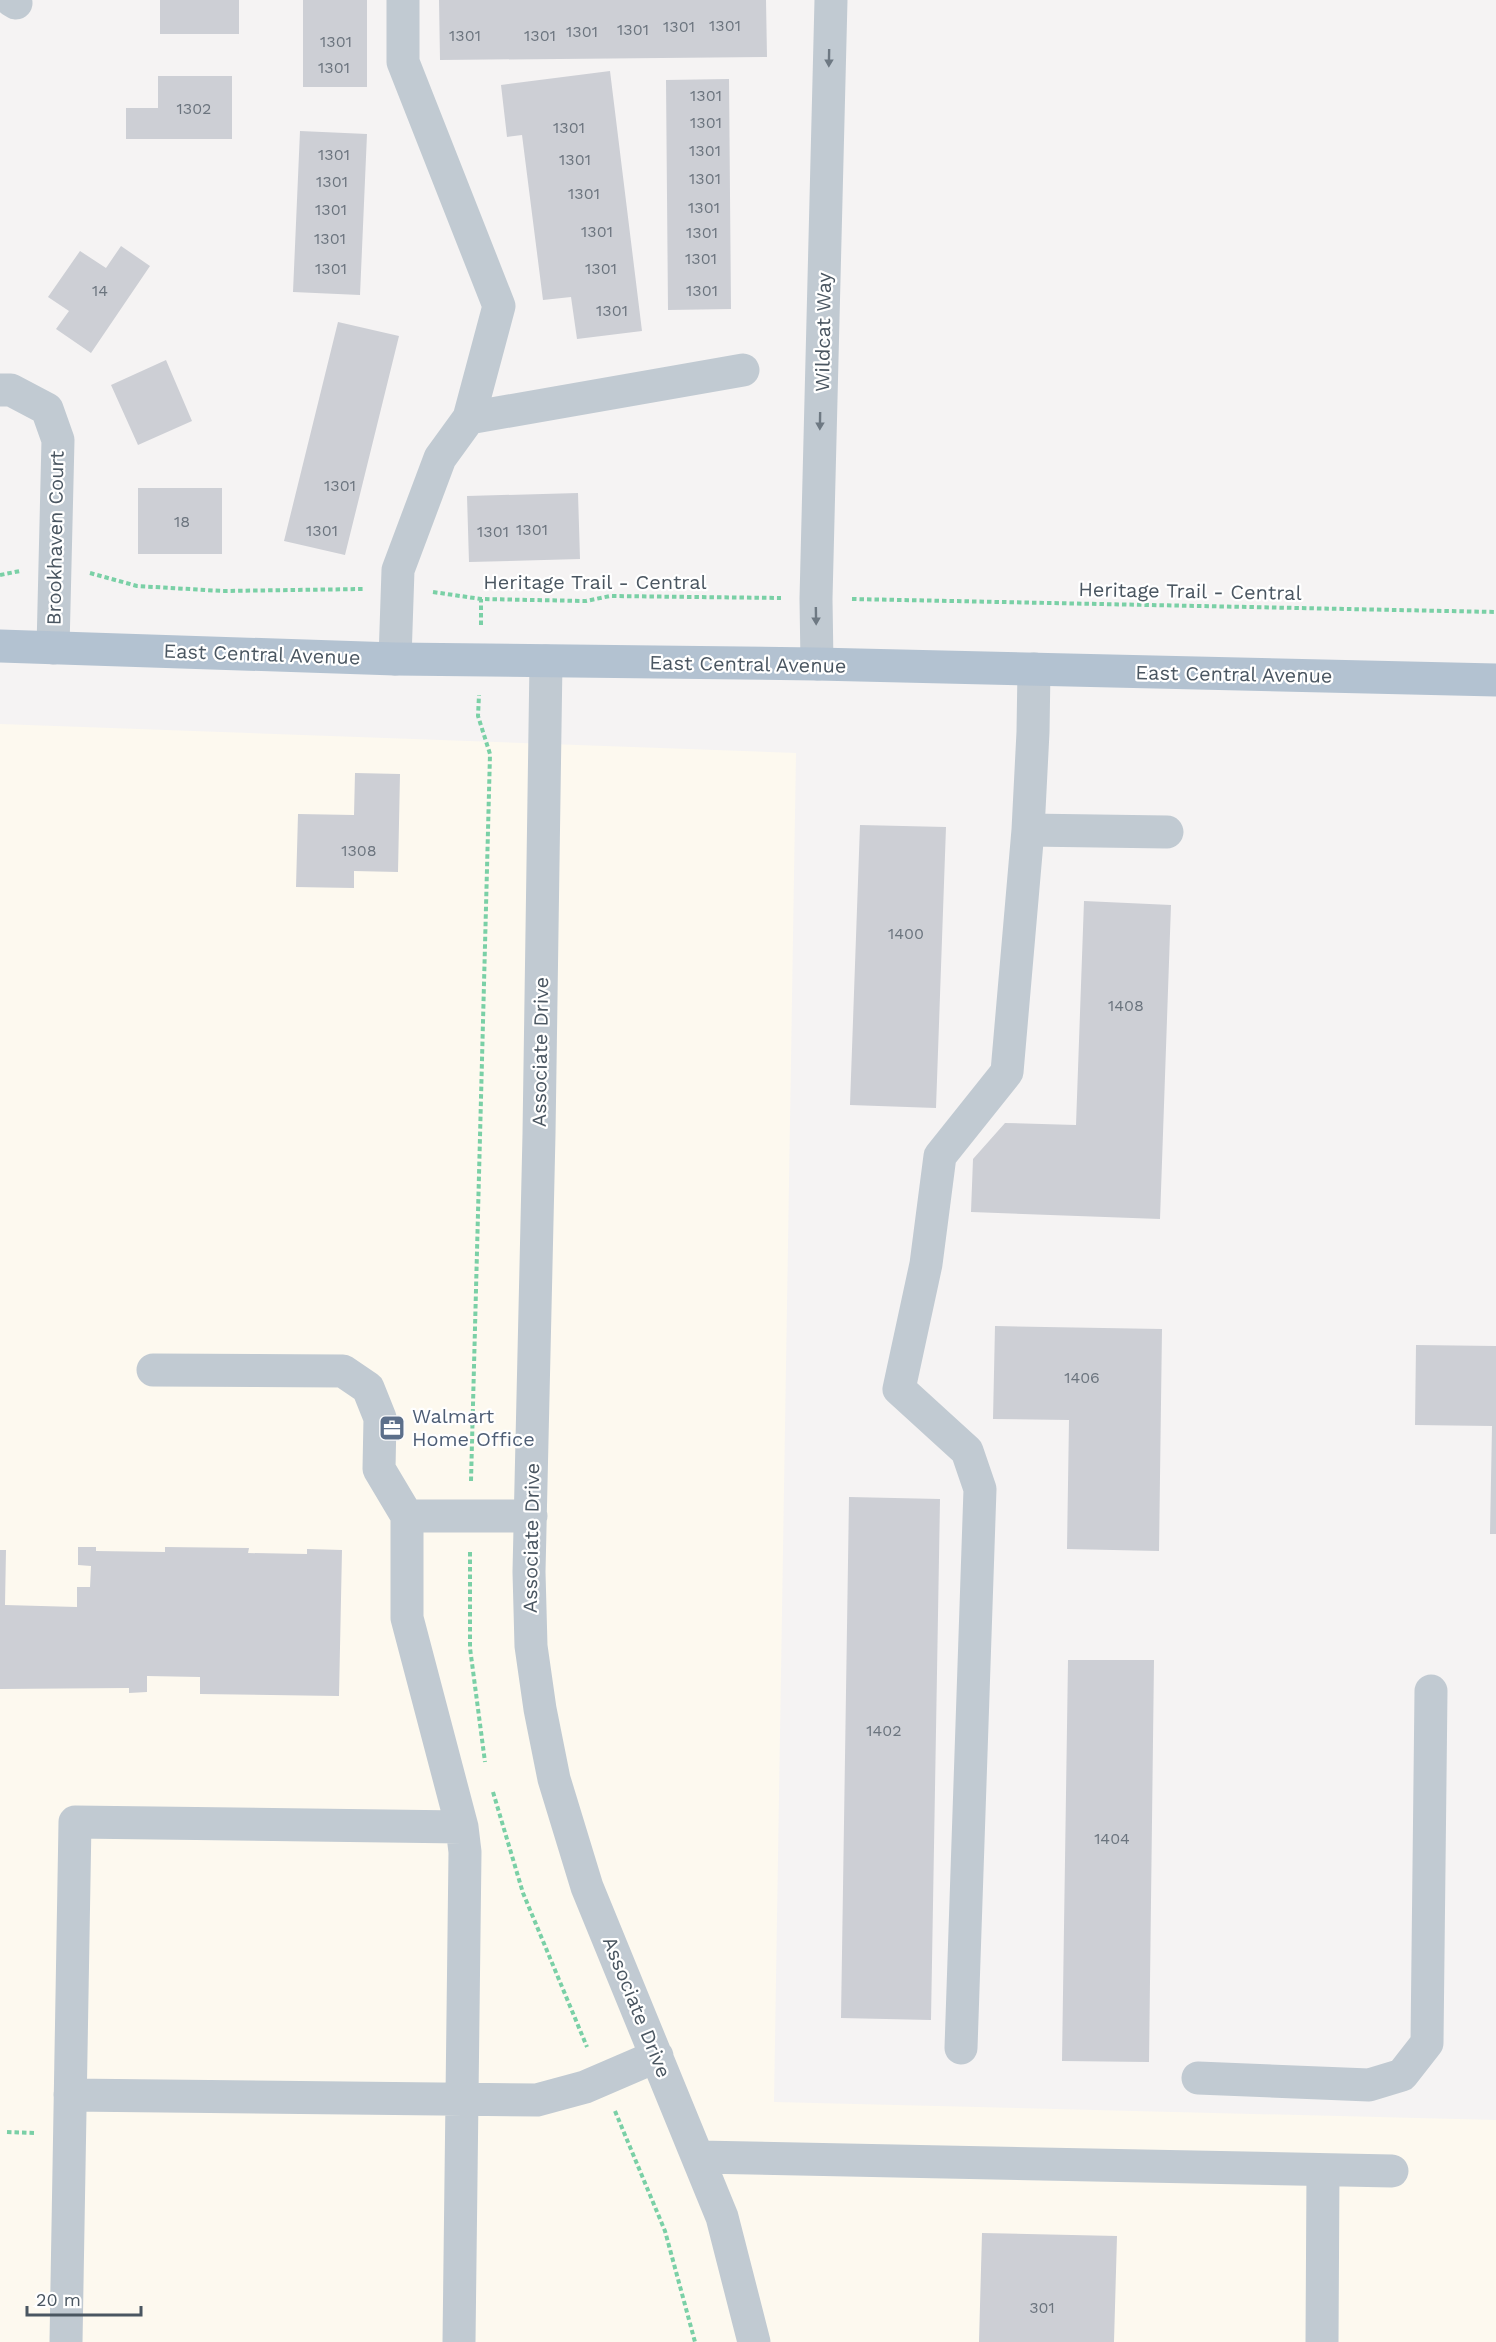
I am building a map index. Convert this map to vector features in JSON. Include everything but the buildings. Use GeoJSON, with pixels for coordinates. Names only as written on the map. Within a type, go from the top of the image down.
{"type":"FeatureCollection","features":[{"type":"Feature","properties":{"kind":"main road","name":"East Central Avenue"},"geometry":{"type":"LineString","coordinates":[[0,646],[395,658],[817,664],[1496,680]]}},
{"type":"Feature","properties":{"kind":"street"},"geometry":{"type":"LineString","coordinates":[[395,658],[398,570],[440,458],[469,418],[499,306],[403,62],[403,0]]}},
{"type":"Feature","properties":{"kind":"street","name":"Wildcat Way"},"geometry":{"type":"LineString","coordinates":[[817,664],[816,599],[831,0]]}},
{"type":"Feature","properties":{"kind":"street"},"geometry":{"type":"LineString","coordinates":[[469,418],[743,370]]}},
{"type":"Feature","properties":{"kind":"street","name":"Brookhaven Court"},"geometry":{"type":"LineString","coordinates":[[0,390],[11,390],[47,409],[58,440],[53,648]]}},
{"type":"Feature","properties":{"kind":"street","name":"Associate Drive"},"geometry":{"type":"LineString","coordinates":[[546,661],[529,1572],[531,1646],[540,1709],[554,1779],[587,1887],[722,2217],[754,2342]]}},
{"type":"Feature","properties":{"kind":"street"},"geometry":{"type":"LineString","coordinates":[[961,2048],[980,1489],[967,1452],[899,1389],[926,1264],[940,1156],[1007,1072],[1028,830],[1034,669]]}},
{"type":"Feature","properties":{"kind":"street"},"geometry":{"type":"LineString","coordinates":[[1028,830],[1167,832]]}},
{"type":"Feature","properties":{"kind":"street"},"geometry":{"type":"LineString","coordinates":[[153,1370],[343,1371],[368,1388],[380,1418],[379,1469],[407,1516],[407,1618],[462,1827],[465,1852],[459,2342]]}},
{"type":"Feature","properties":{"kind":"street"},"geometry":{"type":"LineString","coordinates":[[407,1516],[531,1516]]}},
{"type":"Feature","properties":{"kind":"street"},"geometry":{"type":"LineString","coordinates":[[1198,2078],[1369,2085],[1402,2075],[1427,2043],[1431,1691]]}},
{"type":"Feature","properties":{"kind":"street"},"geometry":{"type":"LineString","coordinates":[[66,2342],[75,1822],[462,1827]]}},
{"type":"Feature","properties":{"kind":"street"},"geometry":{"type":"LineString","coordinates":[[70,2095],[537,2100],[585,2086],[657,2056]]}},
{"type":"Feature","properties":{"kind":"street"},"geometry":{"type":"LineString","coordinates":[[699,2157],[1392,2171]]}},
{"type":"Feature","properties":{"kind":"street"},"geometry":{"type":"LineString","coordinates":[[1322,2342],[1323,2170]]}},
{"type":"Feature","properties":{"kind":"path"},"geometry":{"type":"LineString","coordinates":[[0,575],[13,571]]}},
{"type":"Feature","properties":{"kind":"path"},"geometry":{"type":"LineString","coordinates":[[96,573],[137,585],[213,591],[359,589]]}},
{"type":"Feature","properties":{"kind":"path","name":"Heritage Trail - Central"},"geometry":{"type":"LineString","coordinates":[[437,592],[481,599],[586,601],[610,596],[754,597]]}},
{"type":"Feature","properties":{"kind":"path"},"geometry":{"type":"LineString","coordinates":[[481,599],[481,607]]}},
{"type":"Feature","properties":{"kind":"path","name":"Heritage Trail - Central"},"geometry":{"type":"LineString","coordinates":[[883,600],[1496,612]]}},
{"type":"Feature","properties":{"kind":"path"},"geometry":{"type":"LineString","coordinates":[[471,1484],[490,754],[478,716]]}},
{"type":"Feature","properties":{"kind":"path"},"geometry":{"type":"LineString","coordinates":[[470,1549],[470,1648],[486,1766]]}},
{"type":"Feature","properties":{"kind":"path"},"geometry":{"type":"LineString","coordinates":[[492,1789],[523,1893],[582,2037]]}},
{"type":"Feature","properties":{"kind":"path"},"geometry":{"type":"LineString","coordinates":[[618,2119],[665,2231],[695,2342]]}},
{"type":"Feature","properties":{"kind":"path"},"geometry":{"type":"LineString","coordinates":[[7,2132],[38,2133]]}},
{"type":"Feature","properties":{"kind":"shaded area","name":"Walmart Home Office"},"geometry":{"type":"Polygon","coordinates":[[[0,724],[796,753],[774,2102],[1496,2120],[1496,2342],[0,2342],[0,724]]]}},
{"type":"Feature","properties":{"kind":"place","name":"Walmart Home Office"},"geometry":{"type":"Point","coordinates":[392,1428]}}]}
